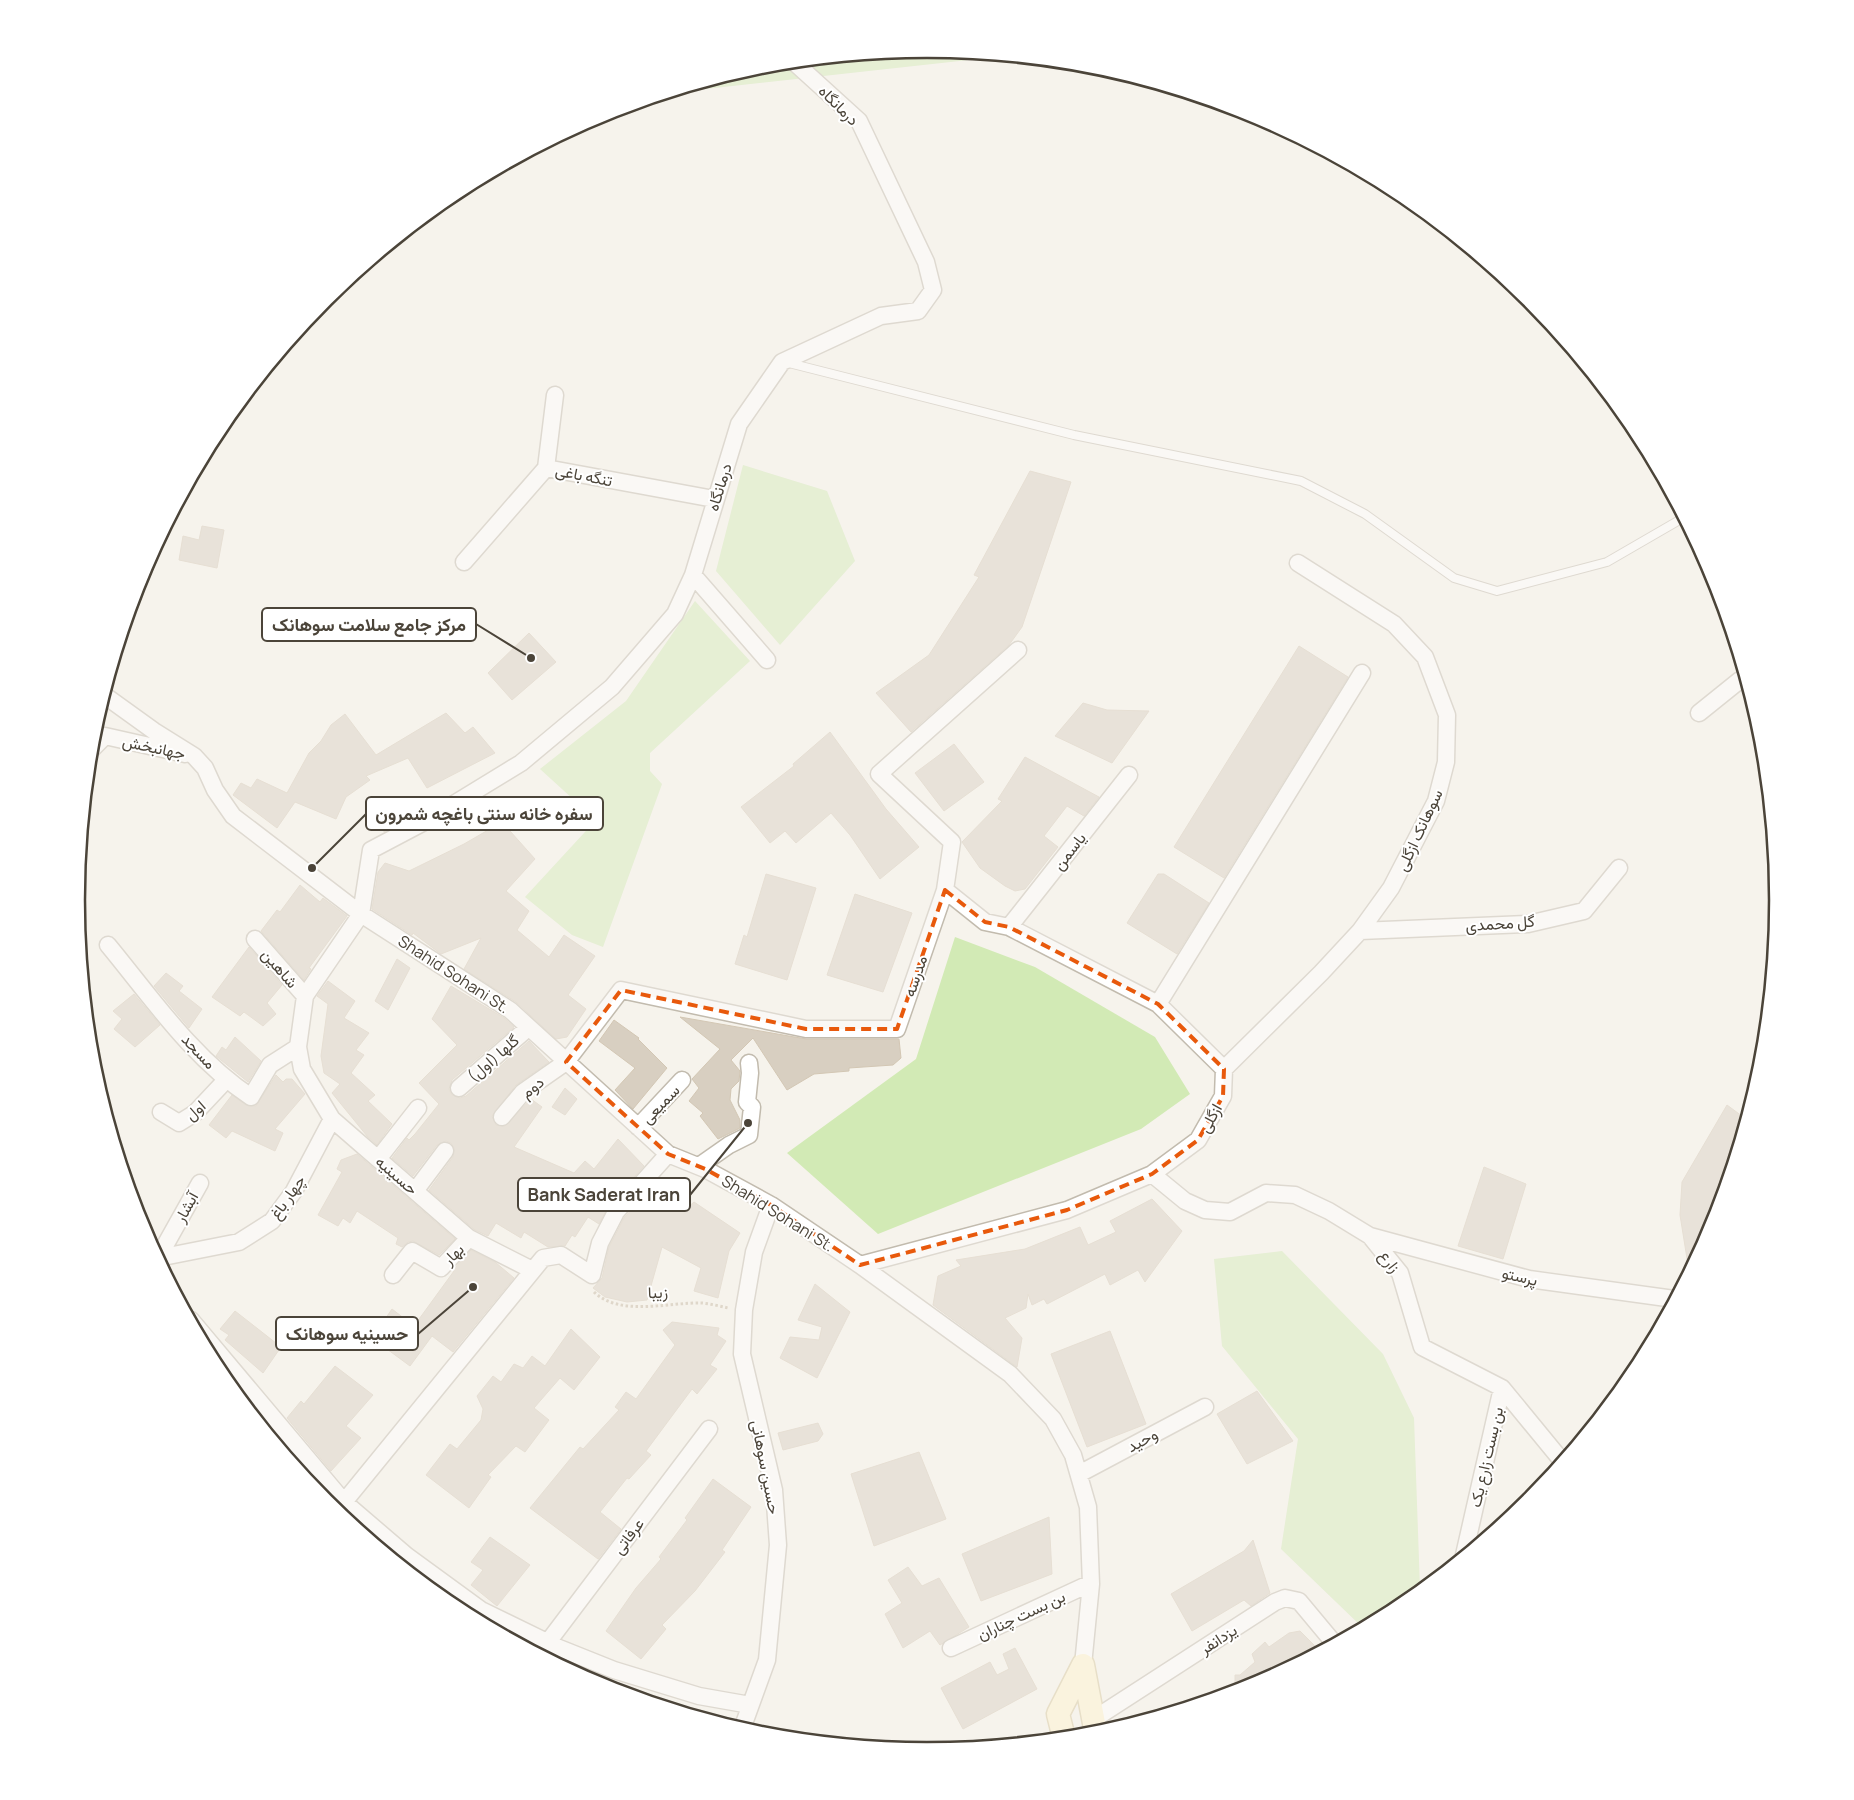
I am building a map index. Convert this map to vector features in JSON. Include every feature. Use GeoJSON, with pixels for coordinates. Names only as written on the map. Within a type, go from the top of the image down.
{"type":"FeatureCollection","features":[{"type":"Feature","properties":{"kind":"main road","name":"Shahid Sohani St."},"geometry":{"type":"LineString","coordinates":[[1083,1665],[1095,1725]]}},
{"type":"Feature","properties":{"kind":"main road","name":"Shahid Sohani St."},"geometry":{"type":"LineString","coordinates":[[1062,1731],[1058,1714],[1083,1665]]}},
{"type":"Feature","properties":{"kind":"street","name":"درمانگاه"},"geometry":{"type":"LineString","coordinates":[[361,914],[371,850],[426,821],[521,763],[612,687],[675,614],[692,575],[714,499],[739,424],[782,362],[881,316],[918,311],[933,290],[926,262],[859,121],[800,68]]}},
{"type":"Feature","properties":{"kind":"street"},"geometry":{"type":"LineString","coordinates":[[546,468],[555,395]]}},
{"type":"Feature","properties":{"kind":"street","name":"تنگه باغی"},"geometry":{"type":"LineString","coordinates":[[464,562],[546,468],[714,499]]}},
{"type":"Feature","properties":{"kind":"street","name":"سوهانک ازگلی"},"geometry":{"type":"LineString","coordinates":[[1224,1069],[1321,973],[1360,931],[1391,888],[1436,801],[1446,762],[1447,715],[1425,657],[1394,624],[1298,563]]}},
{"type":"Feature","properties":{"kind":"street"},"geometry":{"type":"LineString","coordinates":[[692,575],[767,660]]}},
{"type":"Feature","properties":{"kind":"street","name":"مدرسه"},"geometry":{"type":"LineString","coordinates":[[566,1062],[621,990],[806,1029],[897,1029],[945,890],[952,842],[879,774],[1018,650]]}},
{"type":"Feature","properties":{"kind":"street"},"geometry":{"type":"LineString","coordinates":[[1158,1004],[1362,674]]}},
{"type":"Feature","properties":{"kind":"street"},"geometry":{"type":"LineString","coordinates":[[1699,713],[1740,680]]}},
{"type":"Feature","properties":{"kind":"street"},"geometry":{"type":"LineString","coordinates":[[109,699],[154,731],[194,756]]}},
{"type":"Feature","properties":{"kind":"street","name":"جهانبخش"},"geometry":{"type":"LineString","coordinates":[[100,741],[105,736],[154,749],[194,756]]}},
{"type":"Feature","properties":{"kind":"street","name":"Shahid Sohani St."},"geometry":{"type":"LineString","coordinates":[[194,756],[205,768],[215,790],[233,816],[361,914],[510,1010],[668,1154],[699,1166],[771,1205],[860,1264],[1010,1374],[1053,1419],[1074,1455],[1088,1507],[1091,1583],[1083,1665]]}},
{"type":"Feature","properties":{"kind":"street","name":"یاسمن"},"geometry":{"type":"LineString","coordinates":[[1009,926],[1129,775]]}},
{"type":"Feature","properties":{"kind":"street","name":"گل محمدی"},"geometry":{"type":"LineString","coordinates":[[1360,931],[1528,924],[1584,911],[1619,868]]}},
{"type":"Feature","properties":{"kind":"street"},"geometry":{"type":"LineString","coordinates":[[945,890],[984,922],[1009,926],[1158,1004],[1224,1069]]}},
{"type":"Feature","properties":{"kind":"street"},"geometry":{"type":"LineString","coordinates":[[298,1047],[305,996],[361,914]]}},
{"type":"Feature","properties":{"kind":"street","name":"شاهین"},"geometry":{"type":"LineString","coordinates":[[255,939],[305,996]]}},
{"type":"Feature","properties":{"kind":"street","name":"مسجد"},"geometry":{"type":"LineString","coordinates":[[108,945],[174,1024],[226,1080],[251,1096],[270,1065],[298,1047]]}},
{"type":"Feature","properties":{"kind":"street","name":"گلها (اول)"},"geometry":{"type":"LineString","coordinates":[[459,1088],[528,1028]]}},
{"type":"Feature","properties":{"kind":"street","name":"حسینیه"},"geometry":{"type":"LineString","coordinates":[[298,1047],[302,1069],[332,1119],[469,1238],[532,1270]]}},
{"type":"Feature","properties":{"kind":"street","name":"دوم"},"geometry":{"type":"LineString","coordinates":[[502,1117],[523,1092],[566,1062]]}},
{"type":"Feature","properties":{"kind":"street"},"geometry":{"type":"LineString","coordinates":[[699,1166],[729,1145],[749,1135],[752,1107],[746,1102],[750,1073],[748,1063]]}},
{"type":"Feature","properties":{"kind":"street","name":"ازگلی"},"geometry":{"type":"LineString","coordinates":[[860,1264],[1067,1210],[1152,1174],[1198,1140],[1223,1096],[1224,1069]]}},
{"type":"Feature","properties":{"kind":"street","name":"اول"},"geometry":{"type":"LineString","coordinates":[[161,1112],[179,1124],[195,1113],[226,1080]]}},
{"type":"Feature","properties":{"kind":"street","name":"سمیعی"},"geometry":{"type":"LineString","coordinates":[[638,1127],[682,1080]]}},
{"type":"Feature","properties":{"kind":"street"},"geometry":{"type":"LineString","coordinates":[[378,1159],[418,1108]]}},
{"type":"Feature","properties":{"kind":"street","name":"چهار باغ"},"geometry":{"type":"LineString","coordinates":[[164,1257],[239,1242],[272,1221],[294,1191],[332,1119]]}},
{"type":"Feature","properties":{"kind":"street"},"geometry":{"type":"LineString","coordinates":[[415,1191],[445,1151]]}},
{"type":"Feature","properties":{"kind":"street"},"geometry":{"type":"LineString","coordinates":[[340,1504],[543,1258],[561,1255],[592,1275],[600,1243],[616,1212],[668,1154]]}},
{"type":"Feature","properties":{"kind":"street","name":"زارع"},"geometry":{"type":"LineString","coordinates":[[1152,1174],[1185,1201],[1206,1210],[1230,1212],[1266,1193],[1295,1195],[1329,1211],[1370,1236],[1400,1273],[1422,1347],[1502,1388],[1558,1457]]}},
{"type":"Feature","properties":{"kind":"street","name":"آبشار"},"geometry":{"type":"LineString","coordinates":[[162,1251],[200,1183]]}},
{"type":"Feature","properties":{"kind":"street","name":"حسین سوهانی"},"geometry":{"type":"LineString","coordinates":[[744,1722],[767,1660],[778,1545],[774,1490],[742,1354],[744,1310],[754,1252],[771,1205]]}},
{"type":"Feature","properties":{"kind":"street","name":"پرستو"},"geometry":{"type":"LineString","coordinates":[[1370,1236],[1529,1279],[1669,1299]]}},
{"type":"Feature","properties":{"kind":"street","name":"بهار"},"geometry":{"type":"LineString","coordinates":[[393,1275],[412,1251],[441,1268],[469,1238]]}},
{"type":"Feature","properties":{"kind":"street"},"geometry":{"type":"LineString","coordinates":[[215,1350],[331,1496]]}},
{"type":"Feature","properties":{"kind":"street","name":"بن بست زارع یک"},"geometry":{"type":"LineString","coordinates":[[1466,1546],[1502,1388]]}},
{"type":"Feature","properties":{"kind":"street","name":"وحید"},"geometry":{"type":"LineString","coordinates":[[1079,1474],[1205,1407]]}},
{"type":"Feature","properties":{"kind":"street","name":"عرفاتی"},"geometry":{"type":"LineString","coordinates":[[548,1642],[709,1429]]}},
{"type":"Feature","properties":{"kind":"street"},"geometry":{"type":"LineString","coordinates":[[356,1518],[481,1610],[548,1642],[614,1670],[689,1694],[750,1705]]}},
{"type":"Feature","properties":{"kind":"street","name":"بن بست چناران"},"geometry":{"type":"LineString","coordinates":[[951,1648],[1091,1583]]}},
{"type":"Feature","properties":{"kind":"street","name":"یزدانفر"},"geometry":{"type":"LineString","coordinates":[[1099,1724],[1275,1602],[1285,1598],[1299,1601],[1331,1639]]}},
{"type":"Feature","properties":{"kind":"lane"},"geometry":{"type":"LineString","coordinates":[[782,362],[1074,435],[1301,481],[1365,514],[1454,578],[1497,591],[1607,562],[1679,520]]}},
{"type":"Feature","properties":{"kind":"path","name":"زیبا"},"geometry":{"type":"LineString","coordinates":[[592,1275],[591,1289],[602,1300],[630,1306],[702,1303],[744,1310]]}},
{"type":"Feature","properties":{"kind":"highlighted area"},"geometry":{"type":"Polygon","coordinates":[[[945,890],[985,922],[1009,927],[1158,1004],[1224,1069],[1223,1096],[1198,1140],[1152,1174],[1067,1210],[860,1265],[771,1205],[705,1169],[668,1154],[566,1062],[621,990],[806,1029],[897,1029],[945,890]]]}},
{"type":"Feature","properties":{"kind":"green space"},"geometry":{"type":"Polygon","coordinates":[[[872,59],[978,59],[695,90],[763,74],[817,65],[872,59]]]}},
{"type":"Feature","properties":{"kind":"green space"},"geometry":{"type":"Polygon","coordinates":[[[743,465],[827,491],[855,561],[780,645],[716,571],[743,465]]]}},
{"type":"Feature","properties":{"kind":"green space"},"geometry":{"type":"Polygon","coordinates":[[[695,601],[750,661],[650,753],[650,771],[662,784],[603,947],[572,935],[525,897],[596,820],[540,769],[626,701],[695,601]]]}},
{"type":"Feature","properties":{"kind":"green space"},"geometry":{"type":"Polygon","coordinates":[[[955,937],[1035,967],[1155,1037],[1190,1094],[1141,1129],[878,1234],[787,1153],[916,1059],[955,937]]]}},
{"type":"Feature","properties":{"kind":"green space"},"geometry":{"type":"Polygon","coordinates":[[[1282,1251],[1383,1354],[1414,1418],[1420,1583],[1358,1624],[1281,1549],[1298,1439],[1222,1346],[1214,1259],[1282,1251]]]}},
{"type":"Feature","properties":{"kind":"building"},"geometry":{"type":"Polygon","coordinates":[[[1030,471],[1071,482],[1022,627],[1009,645],[911,732],[876,693],[929,655],[979,577],[974,575],[1030,471]]]}},
{"type":"Feature","properties":{"kind":"building"},"geometry":{"type":"Polygon","coordinates":[[[202,526],[224,530],[217,568],[179,560],[183,536],[199,540],[202,526]]]}},
{"type":"Feature","properties":{"kind":"building"},"geometry":{"type":"Polygon","coordinates":[[[529,633],[556,662],[512,700],[488,673],[529,633]]]}},
{"type":"Feature","properties":{"kind":"building"},"geometry":{"type":"Polygon","coordinates":[[[1299,646],[1348,677],[1224,878],[1174,847],[1299,646]]]}},
{"type":"Feature","properties":{"kind":"building"},"geometry":{"type":"Polygon","coordinates":[[[1083,703],[1107,710],[1149,711],[1112,763],[1055,736],[1083,703]]]}},
{"type":"Feature","properties":{"kind":"building"},"geometry":{"type":"Polygon","coordinates":[[[446,713],[465,733],[473,727],[495,753],[427,788],[408,758],[366,776],[370,780],[346,797],[336,819],[295,802],[277,828],[233,795],[241,783],[251,788],[257,779],[287,793],[309,753],[321,741],[331,725],[345,714],[376,755],[446,713]]]}},
{"type":"Feature","properties":{"kind":"building"},"geometry":{"type":"Polygon","coordinates":[[[830,732],[886,809],[919,847],[880,879],[850,835],[831,813],[796,843],[785,831],[770,843],[741,807],[794,766],[793,764],[830,732]]]}},
{"type":"Feature","properties":{"kind":"building"},"geometry":{"type":"Polygon","coordinates":[[[954,744],[984,782],[944,811],[915,773],[954,744]]]}},
{"type":"Feature","properties":{"kind":"building"},"geometry":{"type":"Polygon","coordinates":[[[1025,757],[1099,797],[1084,816],[1067,806],[1044,836],[1058,847],[1025,889],[1015,891],[980,868],[962,842],[1002,801],[998,799],[1025,757]]]}},
{"type":"Feature","properties":{"kind":"building"},"geometry":{"type":"Polygon","coordinates":[[[412,799],[416,815],[384,832],[383,821],[391,804],[412,799]]]}},
{"type":"Feature","properties":{"kind":"building"},"geometry":{"type":"Polygon","coordinates":[[[502,822],[535,859],[506,891],[529,911],[517,930],[549,957],[564,935],[595,956],[568,995],[586,1009],[567,1037],[556,1039],[516,1002],[464,969],[481,938],[441,954],[413,933],[412,935],[372,909],[378,872],[385,863],[409,871],[464,844],[502,822]]]}},
{"type":"Feature","properties":{"kind":"building"},"geometry":{"type":"Polygon","coordinates":[[[766,874],[816,888],[787,980],[735,964],[744,935],[747,937],[766,874]]]}},
{"type":"Feature","properties":{"kind":"building"},"geometry":{"type":"Polygon","coordinates":[[[1158,874],[1164,874],[1209,903],[1177,954],[1127,923],[1158,874]]]}},
{"type":"Feature","properties":{"kind":"building"},"geometry":{"type":"Polygon","coordinates":[[[300,885],[320,902],[323,898],[347,916],[309,968],[311,969],[304,980],[261,931],[277,910],[280,912],[300,885]]]}},
{"type":"Feature","properties":{"kind":"building"},"geometry":{"type":"Polygon","coordinates":[[[855,894],[912,913],[883,992],[827,975],[855,894]]]}},
{"type":"Feature","properties":{"kind":"building"},"geometry":{"type":"Polygon","coordinates":[[[249,947],[282,985],[267,1003],[276,1014],[263,1026],[244,1012],[240,1016],[212,997],[249,947]]]}},
{"type":"Feature","properties":{"kind":"building"},"geometry":{"type":"Polygon","coordinates":[[[397,959],[410,968],[388,1010],[375,1001],[397,959]]]}},
{"type":"Feature","properties":{"kind":"building"},"geometry":{"type":"Polygon","coordinates":[[[166,973],[183,986],[179,991],[202,1009],[189,1028],[154,986],[166,973]]]}},
{"type":"Feature","properties":{"kind":"building"},"geometry":{"type":"Polygon","coordinates":[[[328,981],[355,1001],[344,1018],[369,1033],[356,1050],[364,1055],[351,1073],[375,1095],[368,1101],[392,1124],[377,1145],[367,1136],[332,1093],[340,1084],[324,1073],[321,1056],[328,1004],[317,996],[328,981]]]}},
{"type":"Feature","properties":{"kind":"building"},"geometry":{"type":"Polygon","coordinates":[[[451,986],[504,1018],[514,1027],[452,1080],[449,1089],[452,1095],[460,1098],[466,1096],[529,1041],[549,1062],[516,1085],[492,1116],[496,1125],[505,1126],[531,1099],[542,1107],[514,1147],[574,1173],[585,1161],[594,1169],[618,1139],[644,1166],[609,1205],[599,1224],[588,1217],[575,1237],[572,1235],[565,1246],[548,1247],[524,1232],[521,1238],[496,1223],[488,1236],[475,1230],[429,1190],[453,1157],[454,1148],[451,1143],[446,1141],[437,1145],[413,1176],[392,1158],[407,1138],[409,1140],[415,1134],[439,1104],[419,1083],[457,1045],[432,1019],[451,986]]]}},
{"type":"Feature","properties":{"kind":"building"},"geometry":{"type":"Polygon","coordinates":[[[134,994],[160,1025],[135,1047],[114,1029],[122,1019],[113,1011],[134,994]]]}},
{"type":"Feature","properties":{"kind":"building"},"geometry":{"type":"Polygon","coordinates":[[[680,1017],[806,1039],[899,1039],[901,1058],[893,1065],[849,1068],[849,1071],[814,1074],[787,1090],[753,1038],[731,1060],[740,1071],[739,1081],[731,1089],[730,1100],[740,1120],[740,1128],[718,1139],[700,1116],[703,1113],[689,1101],[699,1088],[692,1079],[720,1049],[680,1017]]]}},
{"type":"Feature","properties":{"kind":"building"},"geometry":{"type":"Polygon","coordinates":[[[614,1020],[639,1038],[667,1068],[633,1109],[615,1090],[635,1068],[599,1041],[614,1020]]]}},
{"type":"Feature","properties":{"kind":"building"},"geometry":{"type":"Polygon","coordinates":[[[235,1037],[261,1061],[248,1082],[216,1056],[222,1047],[226,1050],[235,1037]]]}},
{"type":"Feature","properties":{"kind":"building"},"geometry":{"type":"Polygon","coordinates":[[[276,1075],[283,1082],[286,1079],[292,1079],[305,1094],[275,1129],[283,1133],[275,1151],[232,1131],[226,1138],[209,1125],[232,1095],[246,1105],[256,1106],[276,1075]]]}},
{"type":"Feature","properties":{"kind":"building"},"geometry":{"type":"Polygon","coordinates":[[[565,1088],[577,1099],[565,1115],[552,1107],[565,1088]]]}},
{"type":"Feature","properties":{"kind":"building"},"geometry":{"type":"Polygon","coordinates":[[[1727,1105],[1742,1116],[1741,1118],[1725,1171],[1688,1262],[1680,1215],[1682,1182],[1727,1105]]]}},
{"type":"Feature","properties":{"kind":"building"},"geometry":{"type":"Polygon","coordinates":[[[357,1154],[455,1239],[439,1255],[413,1241],[408,1242],[402,1247],[396,1244],[398,1238],[357,1211],[350,1223],[343,1218],[338,1226],[318,1215],[342,1172],[337,1169],[341,1160],[357,1154]]]}},
{"type":"Feature","properties":{"kind":"building"},"geometry":{"type":"Polygon","coordinates":[[[1484,1167],[1526,1184],[1503,1259],[1458,1246],[1484,1167]]]}},
{"type":"Feature","properties":{"kind":"building"},"geometry":{"type":"Polygon","coordinates":[[[660,1184],[685,1210],[694,1202],[740,1233],[729,1251],[718,1298],[694,1291],[701,1268],[662,1247],[647,1300],[627,1302],[605,1297],[593,1288],[602,1278],[609,1247],[624,1218],[654,1185],[660,1184]]]}},
{"type":"Feature","properties":{"kind":"building"},"geometry":{"type":"Polygon","coordinates":[[[1152,1199],[1182,1231],[1145,1282],[1138,1270],[1110,1285],[1105,1274],[1047,1304],[1044,1299],[1032,1305],[1028,1294],[1026,1308],[1005,1318],[1022,1338],[1017,1367],[933,1305],[938,1276],[961,1266],[956,1260],[1025,1249],[1080,1227],[1088,1245],[1116,1232],[1110,1221],[1152,1199]]]}},
{"type":"Feature","properties":{"kind":"building"},"geometry":{"type":"Polygon","coordinates":[[[471,1250],[495,1262],[514,1278],[453,1352],[432,1336],[410,1366],[372,1338],[392,1309],[414,1326],[453,1270],[471,1250]]]}},
{"type":"Feature","properties":{"kind":"building"},"geometry":{"type":"Polygon","coordinates":[[[815,1284],[850,1312],[817,1378],[780,1358],[790,1337],[819,1340],[822,1327],[798,1320],[815,1284]]]}},
{"type":"Feature","properties":{"kind":"building"},"geometry":{"type":"Polygon","coordinates":[[[235,1311],[281,1347],[263,1373],[225,1340],[229,1335],[220,1329],[235,1311]]]}},
{"type":"Feature","properties":{"kind":"building"},"geometry":{"type":"Polygon","coordinates":[[[672,1322],[719,1328],[717,1335],[726,1341],[710,1365],[717,1369],[697,1394],[692,1389],[646,1451],[651,1455],[629,1479],[627,1478],[600,1512],[621,1529],[598,1559],[530,1508],[580,1447],[583,1449],[619,1410],[615,1407],[626,1392],[636,1399],[675,1345],[663,1330],[672,1322]]]}},
{"type":"Feature","properties":{"kind":"building"},"geometry":{"type":"Polygon","coordinates":[[[571,1329],[600,1357],[574,1390],[560,1378],[534,1408],[549,1420],[525,1452],[516,1446],[488,1475],[491,1477],[469,1508],[426,1475],[450,1444],[457,1449],[481,1420],[483,1409],[477,1396],[493,1376],[501,1382],[514,1364],[523,1368],[532,1356],[545,1366],[571,1329]]]}},
{"type":"Feature","properties":{"kind":"building"},"geometry":{"type":"Polygon","coordinates":[[[1110,1331],[1146,1424],[1087,1447],[1051,1354],[1110,1331]]]}},
{"type":"Feature","properties":{"kind":"building"},"geometry":{"type":"Polygon","coordinates":[[[335,1366],[373,1395],[346,1426],[361,1438],[331,1471],[287,1418],[301,1401],[304,1404],[335,1366]]]}},
{"type":"Feature","properties":{"kind":"building"},"geometry":{"type":"Polygon","coordinates":[[[1257,1391],[1293,1441],[1247,1464],[1217,1414],[1257,1391]]]}},
{"type":"Feature","properties":{"kind":"building"},"geometry":{"type":"Polygon","coordinates":[[[818,1423],[823,1434],[818,1441],[783,1450],[778,1433],[818,1423]]]}},
{"type":"Feature","properties":{"kind":"building"},"geometry":{"type":"Polygon","coordinates":[[[919,1452],[946,1519],[874,1546],[851,1474],[919,1452]]]}},
{"type":"Feature","properties":{"kind":"building"},"geometry":{"type":"Polygon","coordinates":[[[713,1479],[751,1507],[722,1550],[725,1552],[695,1591],[662,1625],[666,1629],[641,1659],[606,1631],[636,1588],[661,1559],[659,1557],[687,1520],[685,1518],[713,1479]]]}},
{"type":"Feature","properties":{"kind":"building"},"geometry":{"type":"Polygon","coordinates":[[[1049,1517],[1052,1574],[981,1601],[962,1554],[1049,1517]]]}},
{"type":"Feature","properties":{"kind":"building"},"geometry":{"type":"Polygon","coordinates":[[[490,1537],[530,1565],[497,1606],[471,1585],[483,1570],[471,1562],[490,1537]]]}},
{"type":"Feature","properties":{"kind":"building"},"geometry":{"type":"Polygon","coordinates":[[[1253,1540],[1270,1593],[1251,1606],[1244,1600],[1192,1631],[1171,1594],[1244,1551],[1253,1540]]]}},
{"type":"Feature","properties":{"kind":"building"},"geometry":{"type":"Polygon","coordinates":[[[908,1567],[922,1586],[939,1578],[969,1627],[940,1645],[930,1631],[903,1648],[885,1614],[902,1603],[888,1580],[908,1567]]]}},
{"type":"Feature","properties":{"kind":"building"},"geometry":{"type":"Polygon","coordinates":[[[1300,1631],[1316,1647],[1235,1683],[1235,1675],[1240,1675],[1255,1662],[1252,1654],[1265,1642],[1269,1647],[1289,1633],[1300,1631]]]}},
{"type":"Feature","properties":{"kind":"building"},"geometry":{"type":"Polygon","coordinates":[[[1015,1648],[1037,1689],[963,1729],[941,1688],[990,1662],[997,1675],[1009,1669],[1003,1654],[1015,1648]]]}},
{"type":"Feature","properties":{"kind":"place","name":"مرکز جامع سلامت سوهانک"},"geometry":{"type":"Point","coordinates":[531,658]}},
{"type":"Feature","properties":{"kind":"place","name":"سفره خانه سنتی باغچه شمرون"},"geometry":{"type":"Point","coordinates":[312,868]}},
{"type":"Feature","properties":{"kind":"place","name":"Bank Saderat Iran"},"geometry":{"type":"Point","coordinates":[748,1123]}},
{"type":"Feature","properties":{"kind":"place","name":"حسینیه سوهانک"},"geometry":{"type":"Point","coordinates":[473,1287]}}]}
